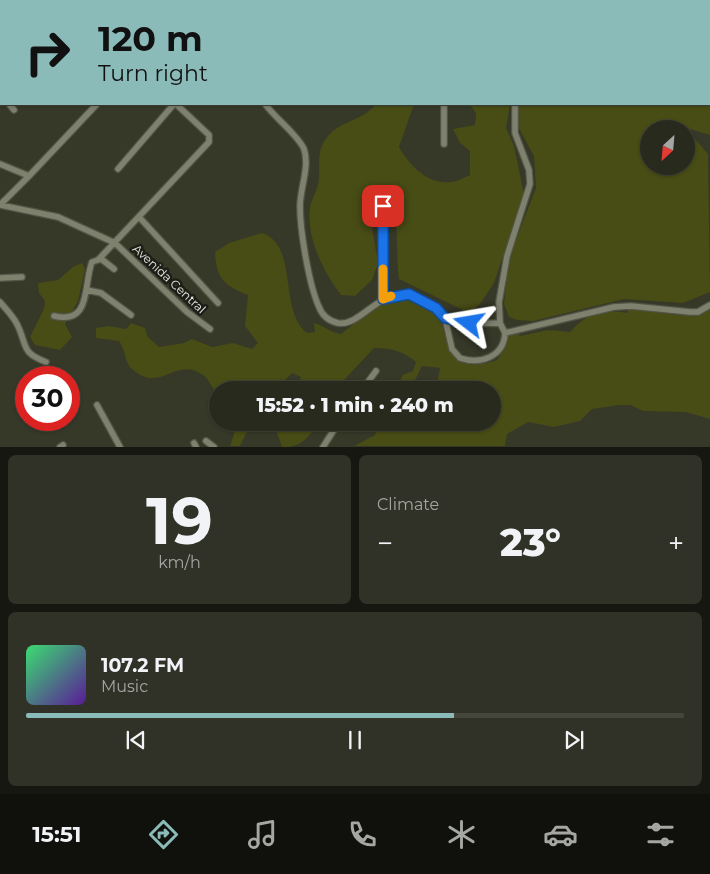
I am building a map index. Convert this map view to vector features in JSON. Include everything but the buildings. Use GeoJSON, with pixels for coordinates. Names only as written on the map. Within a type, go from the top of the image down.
{"type":"FeatureCollection","features":[{"type":"Feature","properties":{"kind":"street"},"geometry":{"type":"LineString","coordinates":[[10,105],[14,110]]}},
{"type":"Feature","properties":{"kind":"street"},"geometry":{"type":"LineString","coordinates":[[1,204],[96,105]]}},
{"type":"Feature","properties":{"kind":"street"},"geometry":{"type":"LineString","coordinates":[[118,169],[174,105]]}},
{"type":"Feature","properties":{"kind":"street"},"geometry":{"type":"LineString","coordinates":[[54,316],[65,318],[75,315],[85,302],[88,273],[92,262],[100,258],[140,218],[209,142],[209,135],[204,129],[176,105]]}},
{"type":"Feature","properties":{"kind":"street"},"geometry":{"type":"LineString","coordinates":[[266,105],[304,149],[306,158],[300,205],[314,294],[319,308],[332,321],[341,324],[349,322],[383,299],[409,294],[436,308],[445,318],[454,353],[468,361],[493,357],[500,352],[505,333],[500,323],[499,302],[507,256],[530,184],[529,170],[515,133],[515,105]]}},
{"type":"Feature","properties":{"kind":"street"},"geometry":{"type":"LineString","coordinates":[[444,105],[444,144]]}},
{"type":"Feature","properties":{"kind":"street"},"geometry":{"type":"LineString","coordinates":[[0,164],[28,176]]}},
{"type":"Feature","properties":{"kind":"street","name":"Avenida Central"},"geometry":{"type":"LineString","coordinates":[[1,204],[58,217],[115,243],[187,312],[210,329]]}},
{"type":"Feature","properties":{"kind":"street"},"geometry":{"type":"LineString","coordinates":[[383,206],[383,299]]}},
{"type":"Feature","properties":{"kind":"street"},"geometry":{"type":"LineString","coordinates":[[140,218],[218,303]]}},
{"type":"Feature","properties":{"kind":"street"},"geometry":{"type":"LineString","coordinates":[[100,258],[114,269]]}},
{"type":"Feature","properties":{"kind":"street"},"geometry":{"type":"LineString","coordinates":[[0,278],[22,277]]}},
{"type":"Feature","properties":{"kind":"street"},"geometry":{"type":"LineString","coordinates":[[87,290],[101,293],[131,315]]}},
{"type":"Feature","properties":{"kind":"street"},"geometry":{"type":"LineString","coordinates":[[0,302],[18,324],[27,352],[32,357],[46,362]]}},
{"type":"Feature","properties":{"kind":"street"},"geometry":{"type":"LineString","coordinates":[[505,333],[614,307],[631,306],[698,312],[710,305]]}},
{"type":"Feature","properties":{"kind":"street"},"geometry":{"type":"LineString","coordinates":[[445,318],[469,323],[500,323]]}},
{"type":"Feature","properties":{"kind":"street"},"geometry":{"type":"LineString","coordinates":[[369,381],[376,371]]}},
{"type":"Feature","properties":{"kind":"street"},"geometry":{"type":"LineString","coordinates":[[98,405],[120,446]]}},
{"type":"Feature","properties":{"kind":"street"},"geometry":{"type":"LineString","coordinates":[[323,446],[333,431]]}},
{"type":"Feature","properties":{"kind":"street"},"geometry":{"type":"LineString","coordinates":[[206,441],[214,446]]}},
{"type":"Feature","properties":{"kind":"green space"},"geometry":{"type":"Polygon","coordinates":[[[375,105],[414,105],[399,147],[414,167],[427,177],[443,182],[451,182],[470,175],[470,151],[460,143],[453,129],[475,125],[476,113],[470,105],[510,105],[506,128],[514,146],[524,194],[494,283],[480,304],[469,313],[399,279],[396,222],[387,191],[373,195],[369,210],[378,263],[372,280],[355,296],[341,295],[322,265],[313,242],[309,219],[310,207],[319,182],[320,150],[325,140],[334,130],[375,105]]]}},
{"type":"Feature","properties":{"kind":"green space"},"geometry":{"type":"Polygon","coordinates":[[[519,105],[710,105],[710,135],[695,131],[695,120],[640,120],[640,175],[695,175],[695,139],[708,154],[710,292],[683,303],[624,299],[533,321],[517,320],[509,317],[504,304],[509,258],[536,188],[534,156],[517,125],[519,105]]]}},
{"type":"Feature","properties":{"kind":"green space"},"geometry":{"type":"Polygon","coordinates":[[[262,233],[273,240],[281,250],[293,309],[298,323],[307,333],[315,332],[314,323],[341,334],[375,307],[406,294],[425,305],[437,315],[451,353],[462,362],[468,364],[483,364],[497,360],[508,342],[507,335],[518,334],[520,336],[548,330],[570,332],[583,320],[602,312],[627,313],[629,307],[681,315],[692,314],[710,307],[710,419],[686,412],[643,411],[630,405],[620,405],[592,409],[580,421],[554,427],[528,422],[507,434],[505,446],[354,446],[375,435],[376,431],[501,431],[501,381],[438,381],[440,368],[422,366],[414,381],[400,381],[403,375],[413,371],[416,362],[396,351],[374,348],[344,381],[299,381],[301,377],[292,373],[284,381],[209,381],[203,375],[193,370],[184,369],[151,378],[142,376],[129,366],[119,341],[96,338],[96,328],[109,326],[126,329],[131,323],[145,328],[147,336],[159,347],[184,343],[192,339],[212,347],[233,343],[252,349],[258,343],[245,326],[248,295],[227,284],[217,268],[215,252],[229,243],[262,233]]]}},
{"type":"Feature","properties":{"kind":"green space"},"geometry":{"type":"Polygon","coordinates":[[[82,263],[85,269],[78,301],[65,324],[72,337],[60,350],[35,345],[30,337],[44,309],[45,301],[39,293],[38,283],[58,280],[73,267],[82,263]]]}},
{"type":"Feature","properties":{"kind":"green space"},"geometry":{"type":"Polygon","coordinates":[[[235,431],[247,431],[240,446],[230,446],[235,431]]]}},
{"type":"Feature","properties":{"kind":"green space"},"geometry":{"type":"Polygon","coordinates":[[[278,431],[312,431],[299,444],[289,447],[282,447],[278,431]]]}},
{"type":"Feature","properties":{"kind":"slow traffic"},"geometry":{"type":"LineString","coordinates":[[383,269],[383,299],[391,296]]}},
{"type":"Feature","properties":{"kind":"route"},"geometry":{"type":"LineString","coordinates":[[383,206],[383,299],[402,293],[409,294],[420,298],[436,308],[445,318],[469,323]]}}]}
